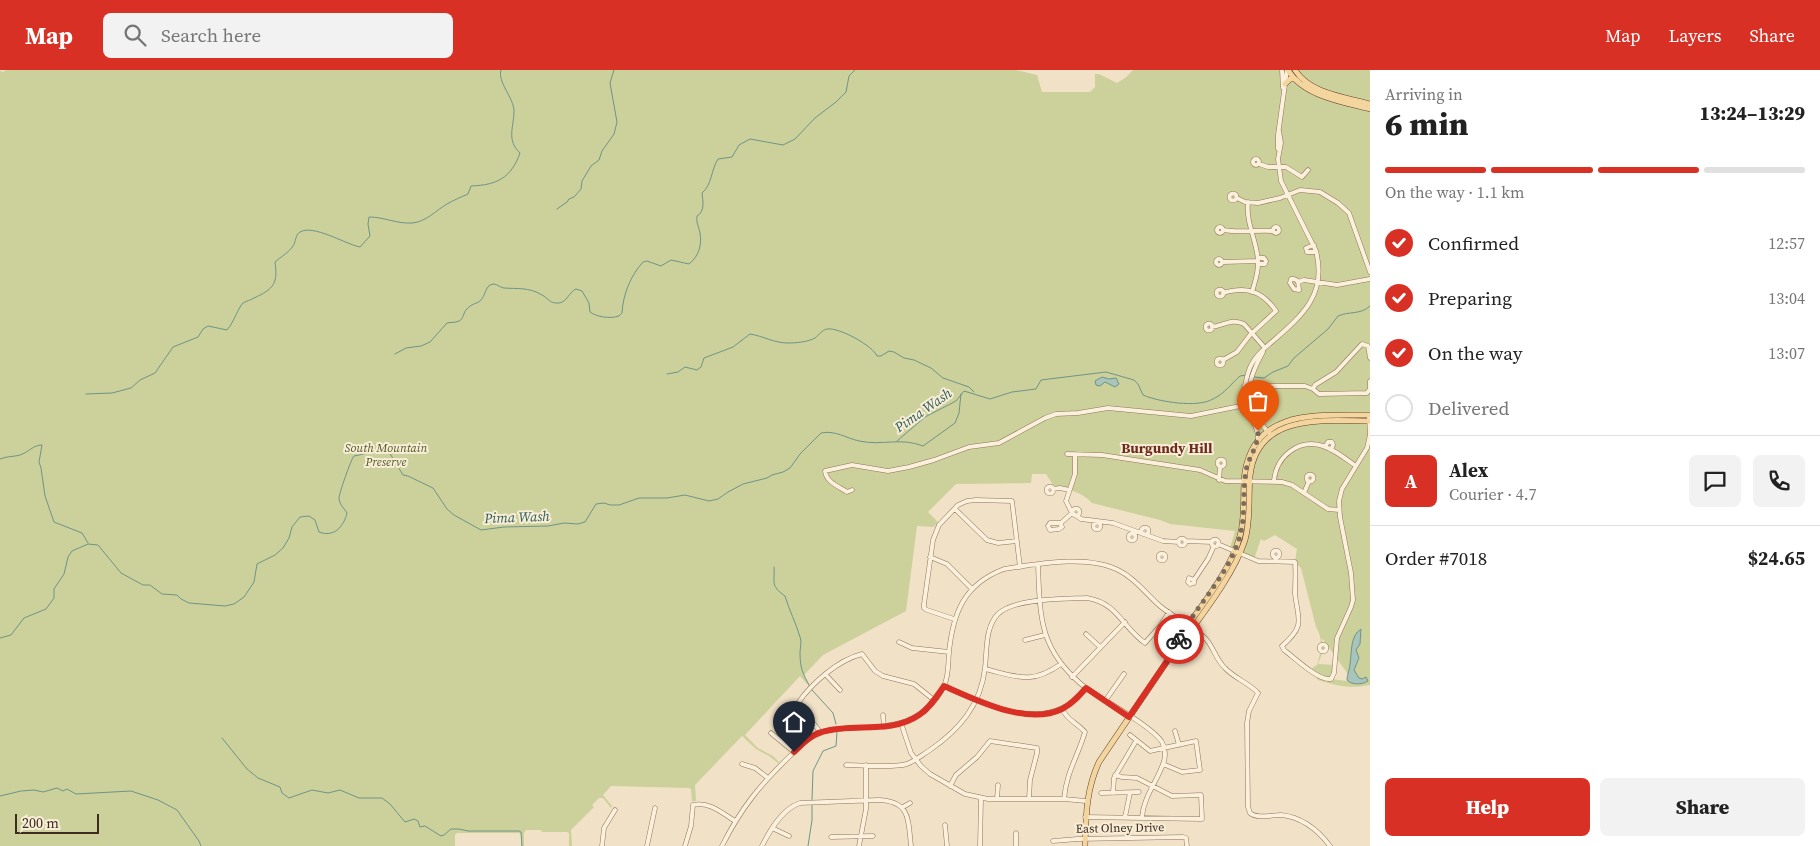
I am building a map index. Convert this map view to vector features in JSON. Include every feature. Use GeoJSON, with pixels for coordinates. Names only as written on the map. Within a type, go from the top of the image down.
{"type":"FeatureCollection","features":[{"type":"Feature","properties":{"kind":"main road"},"geometry":{"type":"LineString","coordinates":[[1287,70],[1295,79],[1314,92],[1368,106]]}},
{"type":"Feature","properties":{"kind":"main road"},"geometry":{"type":"LineString","coordinates":[[1295,70],[1304,81],[1317,88],[1368,106]]}},
{"type":"Feature","properties":{"kind":"main road"},"geometry":{"type":"LineString","coordinates":[[1285,84],[1288,80],[1295,79]]}},
{"type":"Feature","properties":{"kind":"main road"},"geometry":{"type":"LineString","coordinates":[[1085,846],[1086,802],[1092,779],[1100,762],[1176,648],[1179,637],[1190,627],[1238,551],[1247,513],[1249,459],[1258,442],[1285,421],[1303,416],[1370,418]]}},
{"type":"Feature","properties":{"kind":"main road"},"geometry":{"type":"LineString","coordinates":[[1247,481],[1254,460],[1268,435]]}},
{"type":"Feature","properties":{"kind":"street"},"geometry":{"type":"LineString","coordinates":[[1282,70],[1283,96]]}},
{"type":"Feature","properties":{"kind":"street"},"geometry":{"type":"LineString","coordinates":[[1258,442],[1258,431],[1248,412],[1246,387],[1255,357],[1306,310],[1316,293],[1318,282],[1319,267],[1314,245],[1281,181],[1278,168],[1279,131],[1287,70]]}},
{"type":"Feature","properties":{"kind":"street"},"geometry":{"type":"LineString","coordinates":[[1259,164],[1268,167],[1286,167],[1302,176],[1308,170]]}},
{"type":"Feature","properties":{"kind":"street"},"geometry":{"type":"LineString","coordinates":[[1237,198],[1248,202],[1272,201],[1305,189],[1320,192],[1338,203],[1349,213],[1370,272]]}},
{"type":"Feature","properties":{"kind":"street"},"geometry":{"type":"LineString","coordinates":[[1248,202],[1250,231],[1258,261],[1252,292]]}},
{"type":"Feature","properties":{"kind":"street"},"geometry":{"type":"LineString","coordinates":[[1223,230],[1241,233],[1273,231]]}},
{"type":"Feature","properties":{"kind":"street"},"geometry":{"type":"LineString","coordinates":[[1314,245],[1306,248],[1306,252],[1316,252]]}},
{"type":"Feature","properties":{"kind":"street"},"geometry":{"type":"LineString","coordinates":[[1223,262],[1258,261]]}},
{"type":"Feature","properties":{"kind":"street"},"geometry":{"type":"LineString","coordinates":[[1298,282],[1304,280],[1337,285],[1370,279]]}},
{"type":"Feature","properties":{"kind":"street"},"geometry":{"type":"LineString","coordinates":[[1223,293],[1239,289],[1252,292],[1262,296],[1276,311],[1252,333],[1237,352],[1223,360]]}},
{"type":"Feature","properties":{"kind":"street"},"geometry":{"type":"LineString","coordinates":[[1212,327],[1237,321],[1244,324],[1265,348]]}},
{"type":"Feature","properties":{"kind":"street"},"geometry":{"type":"LineString","coordinates":[[1313,389],[1315,385],[1336,372],[1362,344],[1367,344],[1370,350],[1370,358]]}},
{"type":"Feature","properties":{"kind":"street"},"geometry":{"type":"LineString","coordinates":[[1246,387],[1306,386],[1319,394],[1369,392],[1370,381]]}},
{"type":"Feature","properties":{"kind":"street"},"geometry":{"type":"LineString","coordinates":[[852,490],[847,492],[830,481],[826,478],[825,471],[852,464],[888,471],[909,468],[969,447],[1003,441],[1056,414],[1078,413],[1108,408],[1191,416],[1232,409],[1248,404]]}},
{"type":"Feature","properties":{"kind":"street"},"geometry":{"type":"LineString","coordinates":[[1248,404],[1268,435]]}},
{"type":"Feature","properties":{"kind":"street"},"geometry":{"type":"LineString","coordinates":[[1248,412],[1268,435]]}},
{"type":"Feature","properties":{"kind":"street"},"geometry":{"type":"LineString","coordinates":[[1075,454],[1075,474],[1066,501],[1073,514],[1081,519],[1113,522],[1134,532],[1168,542],[1179,542],[1181,538],[1185,541],[1215,544],[1238,551],[1258,561],[1295,562],[1295,594],[1300,622],[1296,630],[1282,646],[1284,650],[1309,670],[1330,680],[1334,673],[1338,635],[1352,607],[1353,600],[1351,573],[1340,510],[1342,489],[1369,442],[1370,418]]}},
{"type":"Feature","properties":{"kind":"street"},"geometry":{"type":"LineString","coordinates":[[1325,448],[1328,442],[1332,442],[1331,450]]}},
{"type":"Feature","properties":{"kind":"street"},"geometry":{"type":"LineString","coordinates":[[1274,481],[1274,472],[1278,464],[1289,451],[1307,444],[1331,450],[1356,466]]}},
{"type":"Feature","properties":{"kind":"street"},"geometry":{"type":"LineString","coordinates":[[1067,454],[1102,455],[1200,470],[1220,480],[1287,483],[1328,510],[1340,510]]}},
{"type":"Feature","properties":{"kind":"street"},"geometry":{"type":"LineString","coordinates":[[1219,487],[1220,467]]}},
{"type":"Feature","properties":{"kind":"street"},"geometry":{"type":"LineString","coordinates":[[1304,494],[1309,481]]}},
{"type":"Feature","properties":{"kind":"street"},"geometry":{"type":"LineString","coordinates":[[1053,489],[1069,490]]}},
{"type":"Feature","properties":{"kind":"street"},"geometry":{"type":"LineString","coordinates":[[954,619],[924,608],[935,531],[958,505],[971,500],[1012,501],[1020,567]]}},
{"type":"Feature","properties":{"kind":"street"},"geometry":{"type":"LineString","coordinates":[[955,508],[987,540],[998,543],[1017,541]]}},
{"type":"Feature","properties":{"kind":"street"},"geometry":{"type":"LineString","coordinates":[[1061,524],[1073,514]]}},
{"type":"Feature","properties":{"kind":"street"},"geometry":{"type":"LineString","coordinates":[[1164,554],[1168,542]]}},
{"type":"Feature","properties":{"kind":"street"},"geometry":{"type":"LineString","coordinates":[[1194,580],[1208,559],[1215,544]]}},
{"type":"Feature","properties":{"kind":"street"},"geometry":{"type":"LineString","coordinates":[[930,557],[947,564],[972,589]]}},
{"type":"Feature","properties":{"kind":"street"},"geometry":{"type":"LineString","coordinates":[[722,846],[750,798],[805,741],[820,732],[836,729],[884,727],[901,723],[918,716],[934,700],[944,686],[954,619],[963,600],[985,578],[994,573],[1020,567],[1062,562],[1088,563],[1113,568],[1136,582],[1160,606],[1209,643],[1225,669],[1258,693],[1249,711],[1247,723],[1248,806],[1250,813],[1255,816],[1286,816],[1302,821],[1318,832],[1330,846]]}},
{"type":"Feature","properties":{"kind":"street"},"geometry":{"type":"LineString","coordinates":[[1038,565],[1041,617],[1051,649],[1061,664],[1072,677],[1086,688],[1149,730],[1160,740],[1164,749],[1166,754],[1163,764],[1144,803],[1142,817]]}},
{"type":"Feature","properties":{"kind":"street"},"geometry":{"type":"LineString","coordinates":[[846,765],[905,764],[916,760],[946,739],[966,719],[976,700],[984,680],[990,629],[998,614],[1006,608],[1020,603],[1093,599],[1107,604],[1145,643],[1169,612]]}},
{"type":"Feature","properties":{"kind":"street"},"geometry":{"type":"LineString","coordinates":[[1072,677],[1125,622]]}},
{"type":"Feature","properties":{"kind":"street"},"geometry":{"type":"LineString","coordinates":[[1025,640],[1045,634]]}},
{"type":"Feature","properties":{"kind":"street"},"geometry":{"type":"LineString","coordinates":[[1086,634],[1100,647]]}},
{"type":"Feature","properties":{"kind":"street"},"geometry":{"type":"LineString","coordinates":[[899,642],[912,648],[949,652]]}},
{"type":"Feature","properties":{"kind":"street"},"geometry":{"type":"LineString","coordinates":[[1327,649],[1336,649]]}},
{"type":"Feature","properties":{"kind":"street"},"geometry":{"type":"LineString","coordinates":[[820,732],[812,719],[799,707],[798,703],[809,690],[836,666],[862,654],[879,674],[914,684],[934,700]]}},
{"type":"Feature","properties":{"kind":"street"},"geometry":{"type":"LineString","coordinates":[[985,669],[1020,678],[1035,678],[1061,664]]}},
{"type":"Feature","properties":{"kind":"street"},"geometry":{"type":"LineString","coordinates":[[1105,701],[1124,674]]}},
{"type":"Feature","properties":{"kind":"street"},"geometry":{"type":"LineString","coordinates":[[826,675],[840,690]]}},
{"type":"Feature","properties":{"kind":"street"},"geometry":{"type":"LineString","coordinates":[[944,686],[999,708],[1030,714],[1062,709],[1076,699],[1086,688]]}},
{"type":"Feature","properties":{"kind":"street"},"geometry":{"type":"LineString","coordinates":[[1062,709],[1066,717],[1078,724],[1085,732],[1069,769],[1064,799]]}},
{"type":"Feature","properties":{"kind":"street"},"geometry":{"type":"LineString","coordinates":[[883,715],[884,727]]}},
{"type":"Feature","properties":{"kind":"street"},"geometry":{"type":"LineString","coordinates":[[901,723],[908,745],[916,760],[930,774],[965,794],[981,799],[1029,798],[1086,802]]}},
{"type":"Feature","properties":{"kind":"street"},"geometry":{"type":"LineString","coordinates":[[1175,731],[1179,745]]}},
{"type":"Feature","properties":{"kind":"street"},"geometry":{"type":"LineString","coordinates":[[771,733],[794,752]]}},
{"type":"Feature","properties":{"kind":"street"},"geometry":{"type":"LineString","coordinates":[[1130,736],[1150,751],[1196,741],[1200,770],[1182,772],[1163,764]]}},
{"type":"Feature","properties":{"kind":"street"},"geometry":{"type":"LineString","coordinates":[[950,786],[956,775],[977,757],[990,741],[1037,748],[1030,780],[1029,798]]}},
{"type":"Feature","properties":{"kind":"street"},"geometry":{"type":"LineString","coordinates":[[1113,793],[1115,775],[1136,741]]}},
{"type":"Feature","properties":{"kind":"street"},"geometry":{"type":"LineString","coordinates":[[742,764],[755,768],[768,778]]}},
{"type":"Feature","properties":{"kind":"street"},"geometry":{"type":"LineString","coordinates":[[859,846],[866,800],[866,765]]}},
{"type":"Feature","properties":{"kind":"street"},"geometry":{"type":"LineString","coordinates":[[1085,817],[1202,820],[1202,795],[1172,796],[1137,778],[1115,775]]}},
{"type":"Feature","properties":{"kind":"street"},"geometry":{"type":"LineString","coordinates":[[997,799],[998,785]]}},
{"type":"Feature","properties":{"kind":"street"},"geometry":{"type":"LineString","coordinates":[[1125,817],[1130,792]]}},
{"type":"Feature","properties":{"kind":"street"},"geometry":{"type":"LineString","coordinates":[[1101,793],[1139,792]]}},
{"type":"Feature","properties":{"kind":"street"},"geometry":{"type":"LineString","coordinates":[[980,846],[981,799]]}},
{"type":"Feature","properties":{"kind":"street"},"geometry":{"type":"LineString","coordinates":[[762,846],[772,828],[792,805],[800,803],[890,800],[903,807],[909,821],[911,846]]}},
{"type":"Feature","properties":{"kind":"street"},"geometry":{"type":"LineString","coordinates":[[903,807],[910,803]]}},
{"type":"Feature","properties":{"kind":"street"},"geometry":{"type":"LineString","coordinates":[[685,846],[692,826],[693,805],[703,804],[711,806],[735,821]]}},
{"type":"Feature","properties":{"kind":"street"},"geometry":{"type":"LineString","coordinates":[[647,846],[655,808]]}},
{"type":"Feature","properties":{"kind":"street"},"geometry":{"type":"LineString","coordinates":[[602,846],[604,828],[616,810]]}},
{"type":"Feature","properties":{"kind":"street"},"geometry":{"type":"LineString","coordinates":[[945,825],[946,846]]}},
{"type":"Feature","properties":{"kind":"street"},"geometry":{"type":"LineString","coordinates":[[772,828],[789,836]]}},
{"type":"Feature","properties":{"kind":"street"},"geometry":{"type":"LineString","coordinates":[[1016,834],[1016,846]]}},
{"type":"Feature","properties":{"kind":"street"},"geometry":{"type":"LineString","coordinates":[[831,837],[873,836]]}},
{"type":"Feature","properties":{"kind":"street","name":"East Olney Drive"},"geometry":{"type":"LineString","coordinates":[[1053,841],[1085,838],[1186,838],[1187,846]]}},
{"type":"Feature","properties":{"kind":"green space","name":"South Mountain Preserve"},"geometry":{"type":"Polygon","coordinates":[[[6,70],[1016,70],[1037,75],[1042,92],[1090,92],[1095,87],[1095,74],[1099,74],[1117,83],[1133,70],[1370,70],[1370,685],[1344,686],[1318,680],[1312,668],[1317,665],[1321,641],[1301,568],[1295,562],[1297,549],[1275,535],[1264,541],[1261,539],[1254,559],[1230,548],[1235,531],[1170,524],[1092,503],[1084,496],[1075,492],[1055,488],[1046,474],[1032,474],[1031,483],[956,484],[928,512],[938,522],[934,527],[917,526],[906,611],[823,655],[804,675],[809,683],[807,684],[800,676],[745,735],[758,748],[773,756],[778,763],[756,749],[742,736],[695,785],[696,801],[692,801],[691,789],[689,788],[611,786],[603,795],[612,806],[611,808],[603,798],[599,798],[592,805],[594,807],[571,830],[572,846],[569,846],[569,833],[567,832],[526,830],[524,833],[524,846],[521,846],[521,835],[519,833],[457,833],[455,835],[455,846],[0,846],[0,71],[6,70]],[[1322,638],[1323,651],[1318,664],[1335,665],[1331,679],[1347,681],[1348,674],[1322,638]]]}},
{"type":"Feature","properties":{"kind":"water"},"geometry":{"type":"Polygon","coordinates":[[[1102,377],[1116,378],[1119,384],[1115,387],[1105,382],[1100,386],[1096,385],[1095,381],[1102,377]]]}},
{"type":"Feature","properties":{"kind":"water"},"geometry":{"type":"Polygon","coordinates":[[[1361,629],[1360,644],[1356,650],[1359,658],[1354,670],[1359,678],[1366,677],[1368,681],[1357,684],[1349,682],[1347,678],[1353,640],[1361,629]]]}},
{"type":"Feature","properties":{"kind":"waterway"},"geometry":{"type":"LineString","coordinates":[[86,394],[112,393],[131,388],[140,380],[155,373],[173,347],[198,337],[203,329],[208,326],[227,330],[243,303],[266,292],[273,284],[276,275],[275,262],[291,248],[300,232],[306,230],[321,232],[360,247],[370,236],[369,217],[401,222],[417,222],[468,194],[471,186],[496,182],[502,178],[512,169],[520,153],[513,143],[514,111],[501,80],[501,70]]}},
{"type":"Feature","properties":{"kind":"waterway"},"geometry":{"type":"LineString","coordinates":[[557,209],[574,197],[581,189],[582,181],[591,166],[599,160],[602,151],[614,134],[617,122],[610,83],[614,70]]}},
{"type":"Feature","properties":{"kind":"waterway"},"geometry":{"type":"LineString","coordinates":[[395,354],[406,348],[421,346],[430,342],[447,323],[461,320],[466,310],[480,301],[487,288],[494,284],[503,288],[532,291],[556,303],[564,301],[576,289],[582,291],[589,303],[590,312],[604,317],[619,316],[622,313],[628,285],[643,262],[647,261],[661,266],[671,260],[689,264],[695,257],[701,242],[697,216],[702,209],[702,193],[710,182],[718,159],[732,157],[739,145],[750,139],[783,145],[795,139],[815,118],[846,92],[849,76],[855,70]]}},
{"type":"Feature","properties":{"kind":"waterway","name":"Pima Wash"},"geometry":{"type":"LineString","coordinates":[[1254,377],[1264,378],[1288,366],[1294,358],[1328,329],[1338,316],[1363,311],[1370,306]]}},
{"type":"Feature","properties":{"kind":"waterway"},"geometry":{"type":"LineString","coordinates":[[667,374],[678,372],[685,367],[697,370],[701,367],[704,358],[733,347],[750,334],[778,342],[795,343],[815,338],[822,331],[832,329],[847,334],[863,343],[877,356],[881,356],[889,351],[894,352],[904,358],[914,360],[931,368],[943,378],[969,387],[974,392]]}},
{"type":"Feature","properties":{"kind":"waterway","name":"Pima Wash"},"geometry":{"type":"LineString","coordinates":[[897,441],[925,417],[956,401],[964,391],[990,399],[1012,392],[1036,389],[1041,380],[1106,372],[1134,380],[1143,395],[1150,398],[1188,404],[1206,402],[1217,397],[1240,376],[1246,375]]}},
{"type":"Feature","properties":{"kind":"waterway","name":"Pima Wash"},"geometry":{"type":"LineString","coordinates":[[0,638],[11,635],[24,618],[46,609],[54,598],[54,589],[64,574],[68,557],[72,551],[88,544],[98,545],[121,573],[143,585],[150,585],[162,594],[177,595],[189,603],[225,606],[234,604],[244,597],[254,582],[257,564],[275,555],[283,548],[289,538],[292,527],[300,517],[309,516],[315,520],[319,532],[329,533],[338,530],[347,513],[339,498],[354,456],[376,451],[389,452],[403,475],[433,488],[447,509],[481,530],[504,527],[548,526],[564,523],[578,524],[585,522],[596,504],[619,505],[639,498],[667,498],[685,495],[709,501],[718,499],[743,484],[767,478],[790,468],[800,454],[821,433],[836,433],[859,441],[876,443],[907,442],[923,446],[955,423],[959,413],[961,394]]}},
{"type":"Feature","properties":{"kind":"waterway"},"geometry":{"type":"LineString","coordinates":[[0,459],[20,455],[36,446],[42,445],[39,462],[45,496],[54,522],[82,533],[88,543]]}},
{"type":"Feature","properties":{"kind":"waterway"},"geometry":{"type":"LineString","coordinates":[[774,567],[775,586],[785,596],[800,637],[801,667],[810,687]]}},
{"type":"Feature","properties":{"kind":"waterway"},"geometry":{"type":"LineString","coordinates":[[812,690],[833,713],[836,724]]}},
{"type":"Feature","properties":{"kind":"waterway"},"geometry":{"type":"LineString","coordinates":[[812,800],[813,771],[823,751],[836,746],[837,732]]}},
{"type":"Feature","properties":{"kind":"waterway"},"geometry":{"type":"LineString","coordinates":[[222,738],[247,769],[258,778],[280,787],[282,793],[289,798],[312,790],[328,793],[340,790],[359,798],[382,798],[390,804],[405,822],[414,819],[418,821],[420,827],[425,826],[441,836],[451,829],[519,831],[521,832],[522,846]]}},
{"type":"Feature","properties":{"kind":"waterway"},"geometry":{"type":"LineString","coordinates":[[0,796],[21,791],[34,790],[43,792],[57,788],[63,791],[67,789],[76,794],[131,791],[158,800],[177,810],[201,846]]}},
{"type":"Feature","properties":{"kind":"waterway"},"geometry":{"type":"LineString","coordinates":[[808,846],[812,820],[812,804]]}},
{"type":"Feature","properties":{"kind":"way so far"},"geometry":{"type":"LineString","coordinates":[[1179,639],[1225,570],[1235,550],[1243,523],[1245,474],[1249,459],[1258,442],[1258,431]]}},
{"type":"Feature","properties":{"kind":"district","name":"Burgundy Hill"},"geometry":{"type":"Point","coordinates":[1167,448]}},
{"type":"Feature","properties":{"kind":"route"},"geometry":{"type":"LineString","coordinates":[[794,752],[805,741],[820,732],[836,729],[884,727],[918,716],[928,707],[944,686],[999,708],[1030,714],[1062,709],[1076,699],[1086,688],[1129,717],[1176,648],[1179,639]]}}]}
